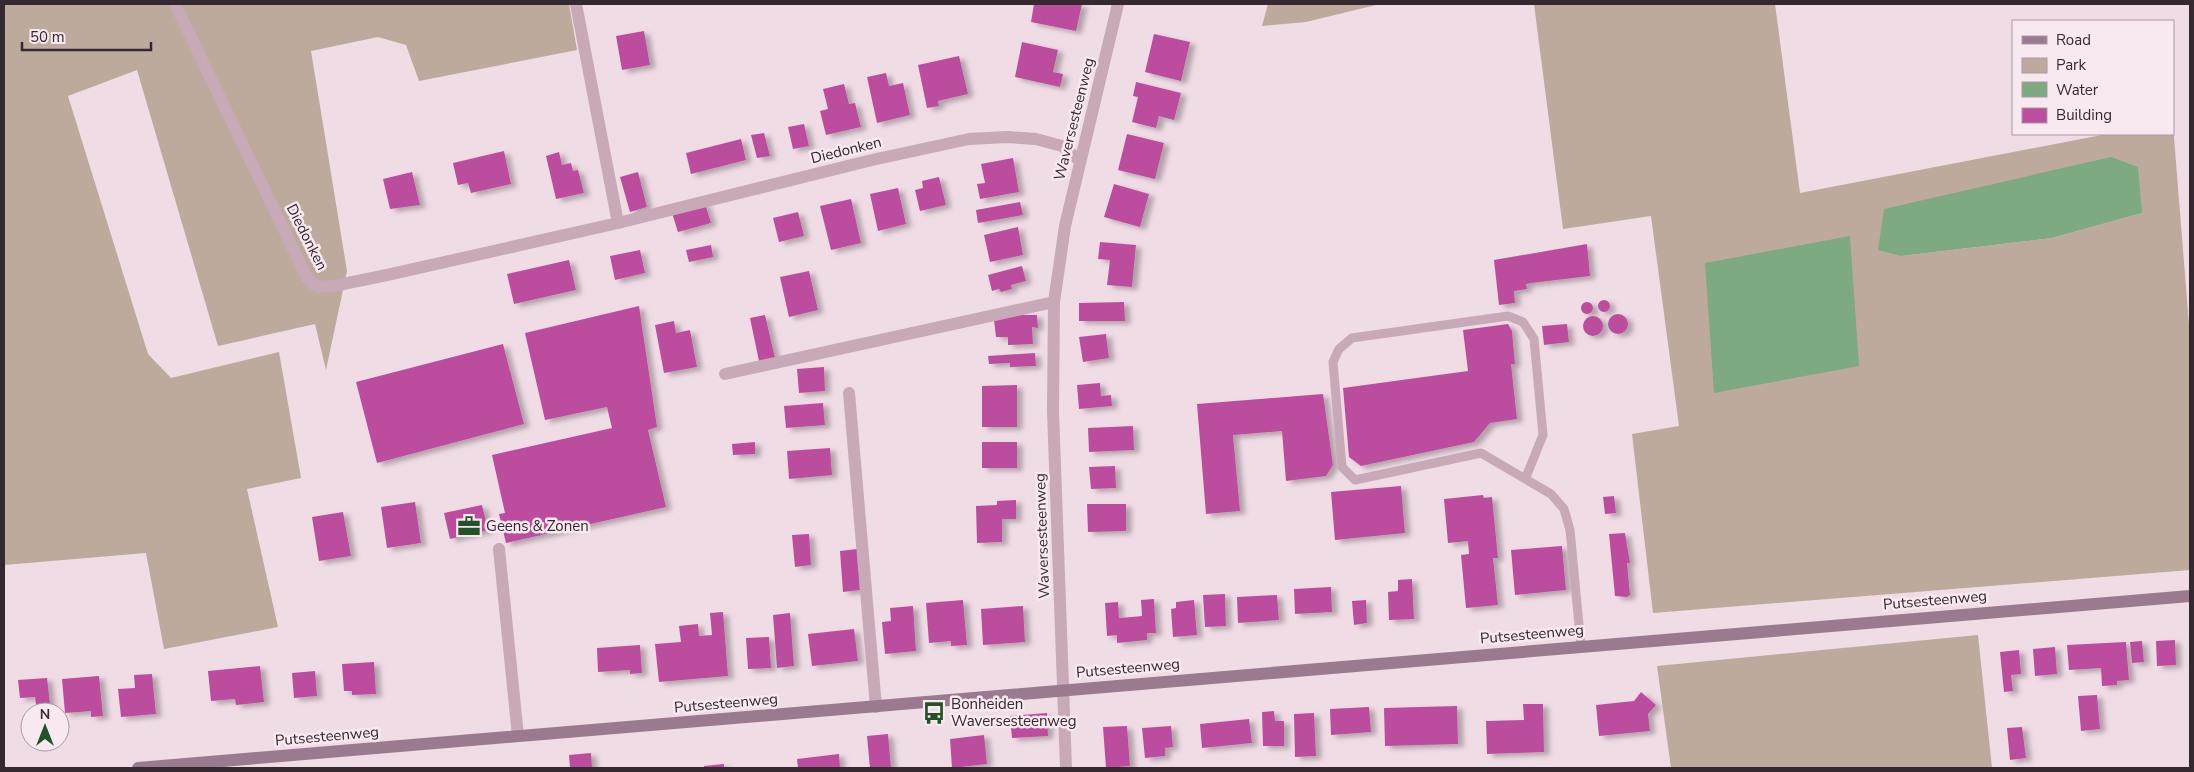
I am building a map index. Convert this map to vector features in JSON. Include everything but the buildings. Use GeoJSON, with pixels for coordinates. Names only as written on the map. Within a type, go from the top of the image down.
{"type":"FeatureCollection","features":[{"type":"Feature","properties":{"kind":"main road","name":"Putsesteenweg"},"geometry":{"type":"LineString","coordinates":[[138,768],[2190,596]]}},
{"type":"Feature","properties":{"kind":"street","name":"Diedonken"},"geometry":{"type":"LineString","coordinates":[[175,4],[307,278],[317,287],[333,286],[387,275],[618,223],[862,162],[969,139],[1007,137],[1036,140],[1062,146],[1080,161]]}},
{"type":"Feature","properties":{"kind":"street"},"geometry":{"type":"LineString","coordinates":[[576,4],[618,223]]}},
{"type":"Feature","properties":{"kind":"street","name":"Waversesteenweg"},"geometry":{"type":"LineString","coordinates":[[1066,768],[1054,411],[1054,302],[1065,226],[1118,4]]}},
{"type":"Feature","properties":{"kind":"street"},"geometry":{"type":"LineString","coordinates":[[725,374],[1054,302]]}},
{"type":"Feature","properties":{"kind":"street"},"geometry":{"type":"LineString","coordinates":[[849,394],[876,707]]}},
{"type":"Feature","properties":{"kind":"street"},"geometry":{"type":"LineString","coordinates":[[499,548],[518,736]]}},
{"type":"Feature","properties":{"kind":"lane"},"geometry":{"type":"LineString","coordinates":[[1526,477],[1543,435],[1534,339],[1523,322],[1508,316],[1352,338],[1338,349],[1333,362],[1342,467],[1355,480],[1481,452],[1526,477],[1551,494],[1564,509],[1570,530],[1581,646]]}},
{"type":"Feature","properties":{"kind":"green space"},"geometry":{"type":"Polygon","coordinates":[[[4,4],[569,4],[577,50],[419,81],[406,45],[378,37],[311,51],[347,271],[326,370],[315,324],[218,346],[137,70],[68,96],[148,354],[171,378],[279,352],[301,478],[247,489],[278,627],[164,649],[146,553],[4,565],[4,4]]]}},
{"type":"Feature","properties":{"kind":"green space"},"geometry":{"type":"Polygon","coordinates":[[[1268,4],[1380,4],[1306,22],[1262,26],[1268,4]]]}},
{"type":"Feature","properties":{"kind":"green space"},"geometry":{"type":"Polygon","coordinates":[[[1534,4],[1775,4],[1800,193],[2102,135],[2174,135],[2190,337],[2190,570],[1653,613],[1632,434],[1679,426],[1651,216],[1563,229],[1534,4]],[[2142,213],[1901,256],[2052,238],[2142,213]]]}},
{"type":"Feature","properties":{"kind":"green space"},"geometry":{"type":"Polygon","coordinates":[[[1978,635],[1992,768],[1671,768],[1657,666],[1978,635]]]}},
{"type":"Feature","properties":{"kind":"water"},"geometry":{"type":"Polygon","coordinates":[[[2111,157],[2138,167],[2142,213],[2052,238],[1901,256],[1878,250],[1884,209],[2111,157]]]}},
{"type":"Feature","properties":{"kind":"water"},"geometry":{"type":"Polygon","coordinates":[[[1850,236],[1859,366],[1714,393],[1705,263],[1850,236]]]}},
{"type":"Feature","properties":{"kind":"place","name":"Geens & Zonen"},"geometry":{"type":"Point","coordinates":[469,526]}},
{"type":"Feature","properties":{"kind":"place","name":"Bonheiden Waversesteenweg"},"geometry":{"type":"Point","coordinates":[934,713]}}]}
